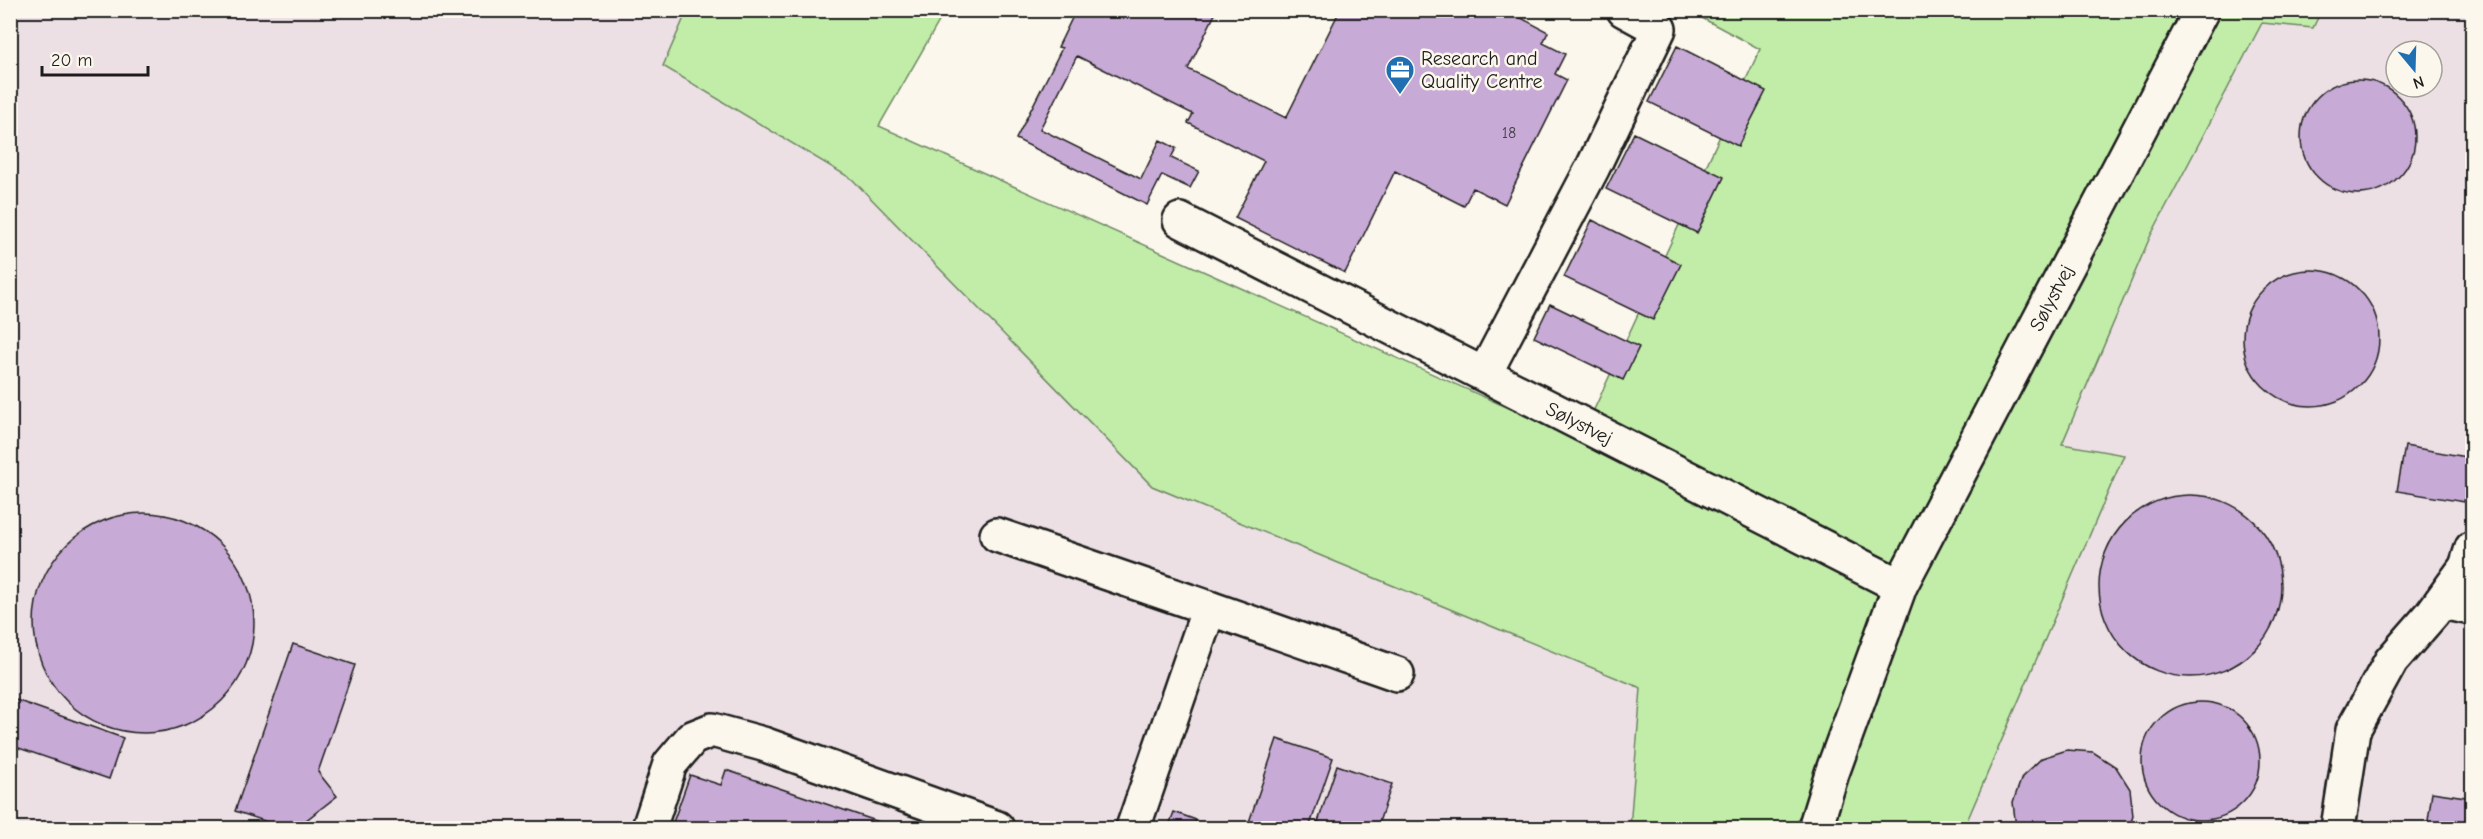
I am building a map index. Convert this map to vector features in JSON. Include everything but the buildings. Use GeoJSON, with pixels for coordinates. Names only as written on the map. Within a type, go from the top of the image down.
{"type":"FeatureCollection","features":[{"type":"Feature","properties":{"kind":"street"},"geometry":{"type":"LineString","coordinates":[[1485,373],[1593,167],[1659,29],[1624,10]]}},
{"type":"Feature","properties":{"kind":"street","name":"Sølystvej"},"geometry":{"type":"LineString","coordinates":[[1815,828],[1832,772],[1900,586],[2202,10]]}},
{"type":"Feature","properties":{"kind":"street","name":"Sølystvej"},"geometry":{"type":"LineString","coordinates":[[1180,220],[1485,373],[1900,586]]}},
{"type":"Feature","properties":{"kind":"street"},"geometry":{"type":"LineString","coordinates":[[997,535],[1396,674]]}},
{"type":"Feature","properties":{"kind":"street"},"geometry":{"type":"LineString","coordinates":[[2338,828],[2353,730],[2391,661],[2441,602],[2466,567],[2472,548]]}},
{"type":"Feature","properties":{"kind":"street"},"geometry":{"type":"LineString","coordinates":[[2441,602],[2472,608]]}},
{"type":"Feature","properties":{"kind":"street"},"geometry":{"type":"LineString","coordinates":[[1132,828],[1209,608]]}},
{"type":"Feature","properties":{"kind":"street"},"geometry":{"type":"LineString","coordinates":[[649,828],[670,764],[692,738],[712,730],[763,744],[997,828]]}},
{"type":"Feature","properties":{"kind":"shaded area"},"geometry":{"type":"Polygon","coordinates":[[[10,11],[687,11],[664,66],[852,179],[1152,486],[1642,688],[1630,828],[11,828],[10,11]]]}},
{"type":"Feature","properties":{"kind":"shaded area"},"geometry":{"type":"Polygon","coordinates":[[[2321,11],[2472,11],[2472,828],[1964,828],[2124,455],[2062,444],[2150,237],[2262,23],[2313,28],[2321,11]]]}},
{"type":"Feature","properties":{"kind":"green space"},"geometry":{"type":"Polygon","coordinates":[[[687,11],[945,11],[879,126],[1580,440],[1760,49],[1689,11],[2321,11],[2313,28],[2262,23],[2150,237],[2062,444],[2124,455],[1964,828],[1630,828],[1641,688],[1152,486],[852,179],[663,66],[687,11]]]}},
{"type":"Feature","properties":{"kind":"place","name":"Research and Quality Centre"},"geometry":{"type":"Point","coordinates":[1400,96]}}]}
